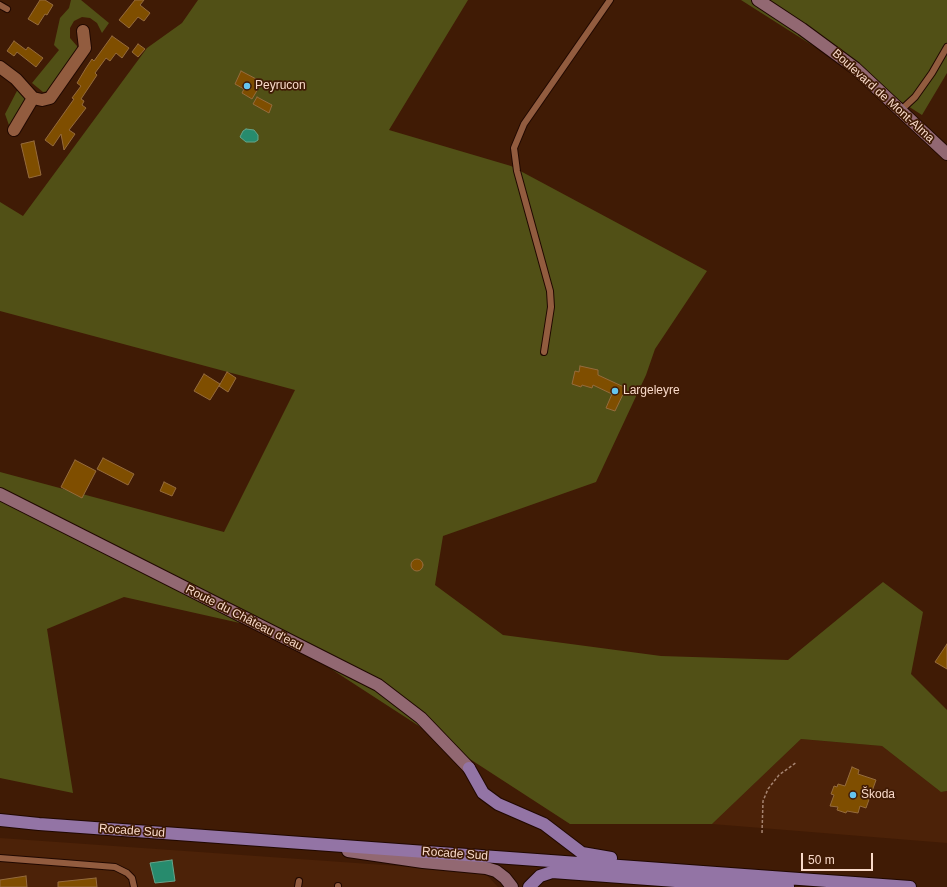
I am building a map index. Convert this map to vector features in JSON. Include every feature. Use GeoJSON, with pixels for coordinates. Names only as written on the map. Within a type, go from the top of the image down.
{"type":"FeatureCollection","features":[{"type":"Feature","properties":{"kind":"main road","name":"Boulevard de Mont-Alma"},"geometry":{"type":"LineString","coordinates":[[758,0],[838,55],[947,154]]}},
{"type":"Feature","properties":{"kind":"main road","name":"Route du Château d'eau"},"geometry":{"type":"LineString","coordinates":[[0,494],[378,685],[422,718],[469,768],[484,793],[498,804],[544,824],[582,853],[707,872]]}},
{"type":"Feature","properties":{"kind":"main road","name":"Rocade Sud"},"geometry":{"type":"LineString","coordinates":[[0,820],[47,825],[910,887]]}},
{"type":"Feature","properties":{"kind":"main road"},"geometry":{"type":"LineString","coordinates":[[287,842],[423,862],[486,868],[496,871],[505,878],[512,887]]}},
{"type":"Feature","properties":{"kind":"main road"},"geometry":{"type":"LineString","coordinates":[[529,887],[540,876],[552,872],[689,882],[797,886],[873,884]]}},
{"type":"Feature","properties":{"kind":"street"},"geometry":{"type":"LineString","coordinates":[[0,67],[16,80],[33,98],[42,100],[50,98],[55,93],[85,48],[83,31]]}},
{"type":"Feature","properties":{"kind":"street"},"geometry":{"type":"LineString","coordinates":[[14,130],[33,98]]}},
{"type":"Feature","properties":{"kind":"lane"},"geometry":{"type":"LineString","coordinates":[[544,352],[551,307],[550,291],[517,171],[514,148],[524,124],[610,0]]}},
{"type":"Feature","properties":{"kind":"lane"},"geometry":{"type":"LineString","coordinates":[[0,4],[7,8]]}},
{"type":"Feature","properties":{"kind":"lane"},"geometry":{"type":"LineString","coordinates":[[900,111],[914,97],[932,73],[947,47]]}},
{"type":"Feature","properties":{"kind":"lane"},"geometry":{"type":"LineString","coordinates":[[0,858],[115,867],[127,873],[132,878],[134,887]]}},
{"type":"Feature","properties":{"kind":"path"},"geometry":{"type":"LineString","coordinates":[[762,833],[763,801],[768,789],[779,775],[797,762]]}},
{"type":"Feature","properties":{"kind":"shaded area"},"geometry":{"type":"Polygon","coordinates":[[[71,0],[81,0],[109,23],[102,33],[97,23],[90,18],[82,17],[74,21],[70,28],[70,38],[77,46],[77,51],[50,91],[43,92],[32,83],[59,50],[54,45],[60,18],[69,8],[71,0]]]}},
{"type":"Feature","properties":{"kind":"shaded area"},"geometry":{"type":"Polygon","coordinates":[[[198,0],[468,0],[389,130],[511,166],[707,271],[655,349],[646,375],[596,482],[443,536],[435,585],[503,635],[661,656],[788,660],[883,582],[923,612],[911,674],[947,710],[947,791],[941,792],[882,746],[801,739],[712,824],[570,824],[271,630],[124,597],[47,629],[73,793],[0,778],[0,472],[224,532],[295,390],[0,311],[0,202],[23,216],[147,48],[182,23],[198,0]]]}},
{"type":"Feature","properties":{"kind":"shaded area"},"geometry":{"type":"Polygon","coordinates":[[[741,0],[947,0],[947,73],[922,115],[741,0]]]}},
{"type":"Feature","properties":{"kind":"shaded area"},"geometry":{"type":"Polygon","coordinates":[[[19,87],[27,98],[10,128],[5,114],[19,87]]]}},
{"type":"Feature","properties":{"kind":"shaded area"},"geometry":{"type":"Polygon","coordinates":[[[246,129],[254,130],[258,135],[258,140],[255,142],[246,142],[240,137],[246,129]]]}},
{"type":"Feature","properties":{"kind":"shaded area"},"geometry":{"type":"Polygon","coordinates":[[[801,739],[882,746],[941,792],[947,791],[947,843],[712,824],[801,739]]]}},
{"type":"Feature","properties":{"kind":"shaded area"},"geometry":{"type":"Polygon","coordinates":[[[0,838],[484,872],[498,887],[0,887],[0,838]]]}},
{"type":"Feature","properties":{"kind":"shaded area"},"geometry":{"type":"Polygon","coordinates":[[[172,860],[175,881],[155,883],[150,863],[172,860]]]}},
{"type":"Feature","properties":{"kind":"building"},"geometry":{"type":"Polygon","coordinates":[[[40,0],[45,0],[53,5],[38,25],[28,19],[40,0]]]}},
{"type":"Feature","properties":{"kind":"building"},"geometry":{"type":"Polygon","coordinates":[[[135,0],[144,0],[140,5],[150,13],[144,21],[138,17],[129,28],[119,20],[135,0]]]}},
{"type":"Feature","properties":{"kind":"building"},"geometry":{"type":"Polygon","coordinates":[[[112,36],[129,48],[122,58],[116,53],[110,61],[106,58],[95,73],[97,75],[81,99],[84,101],[82,105],[86,108],[69,130],[75,134],[64,150],[61,134],[53,146],[45,140],[74,99],[72,98],[81,86],[77,83],[86,68],[92,59],[94,61],[112,36]]]}},
{"type":"Feature","properties":{"kind":"building"},"geometry":{"type":"Polygon","coordinates":[[[14,41],[26,50],[28,47],[43,58],[36,67],[17,52],[14,56],[7,51],[14,41]]]}},
{"type":"Feature","properties":{"kind":"building"},"geometry":{"type":"Polygon","coordinates":[[[138,44],[145,49],[138,57],[132,52],[138,44]]]}},
{"type":"Feature","properties":{"kind":"building","name":"Peyrucon"},"geometry":{"type":"Polygon","coordinates":[[[241,71],[262,82],[252,99],[242,93],[244,89],[235,84],[241,71]]]}},
{"type":"Feature","properties":{"kind":"building"},"geometry":{"type":"Polygon","coordinates":[[[257,97],[272,105],[269,113],[253,104],[257,97]]]}},
{"type":"Feature","properties":{"kind":"building"},"geometry":{"type":"Polygon","coordinates":[[[34,141],[41,175],[29,178],[21,144],[34,141]]]}},
{"type":"Feature","properties":{"kind":"building","name":"Largeleyre"},"geometry":{"type":"Polygon","coordinates":[[[580,366],[598,370],[598,375],[626,388],[615,411],[606,408],[612,394],[593,385],[592,388],[572,384],[575,371],[579,372],[580,366]]]}},
{"type":"Feature","properties":{"kind":"building"},"geometry":{"type":"Polygon","coordinates":[[[227,372],[236,378],[228,392],[219,386],[227,372]]]}},
{"type":"Feature","properties":{"kind":"building"},"geometry":{"type":"Polygon","coordinates":[[[204,374],[220,384],[210,400],[194,391],[204,374]]]}},
{"type":"Feature","properties":{"kind":"building"},"geometry":{"type":"Polygon","coordinates":[[[103,458],[134,474],[128,485],[97,469],[103,458]]]}},
{"type":"Feature","properties":{"kind":"building"},"geometry":{"type":"Polygon","coordinates":[[[75,460],[96,471],[82,498],[61,487],[75,460]]]}},
{"type":"Feature","properties":{"kind":"building"},"geometry":{"type":"Polygon","coordinates":[[[164,482],[176,488],[172,496],[160,491],[164,482]]]}},
{"type":"Feature","properties":{"kind":"building"},"geometry":{"type":"Polygon","coordinates":[[[415,559],[419,559],[423,565],[419,571],[415,571],[411,567],[411,563],[415,559]]]}},
{"type":"Feature","properties":{"kind":"building"},"geometry":{"type":"Polygon","coordinates":[[[947,644],[947,669],[935,662],[947,644]]]}},
{"type":"Feature","properties":{"kind":"building"},"geometry":{"type":"Polygon","coordinates":[[[852,767],[859,770],[858,774],[876,780],[866,808],[860,806],[858,813],[847,811],[846,813],[837,810],[838,807],[830,806],[834,795],[831,794],[834,786],[837,787],[838,784],[845,786],[852,767]]]}},
{"type":"Feature","properties":{"kind":"building"},"geometry":{"type":"Polygon","coordinates":[[[26,876],[27,887],[0,887],[0,880],[26,876]]]}},
{"type":"Feature","properties":{"kind":"building"},"geometry":{"type":"Polygon","coordinates":[[[96,878],[97,887],[58,887],[58,882],[96,878]]]}},
{"type":"Feature","properties":{"kind":"place","name":"Peyrucon"},"geometry":{"type":"Point","coordinates":[247,86]}},
{"type":"Feature","properties":{"kind":"place","name":"Largeleyre"},"geometry":{"type":"Point","coordinates":[615,391]}},
{"type":"Feature","properties":{"kind":"place","name":"Škoda"},"geometry":{"type":"Point","coordinates":[853,795]}}]}
